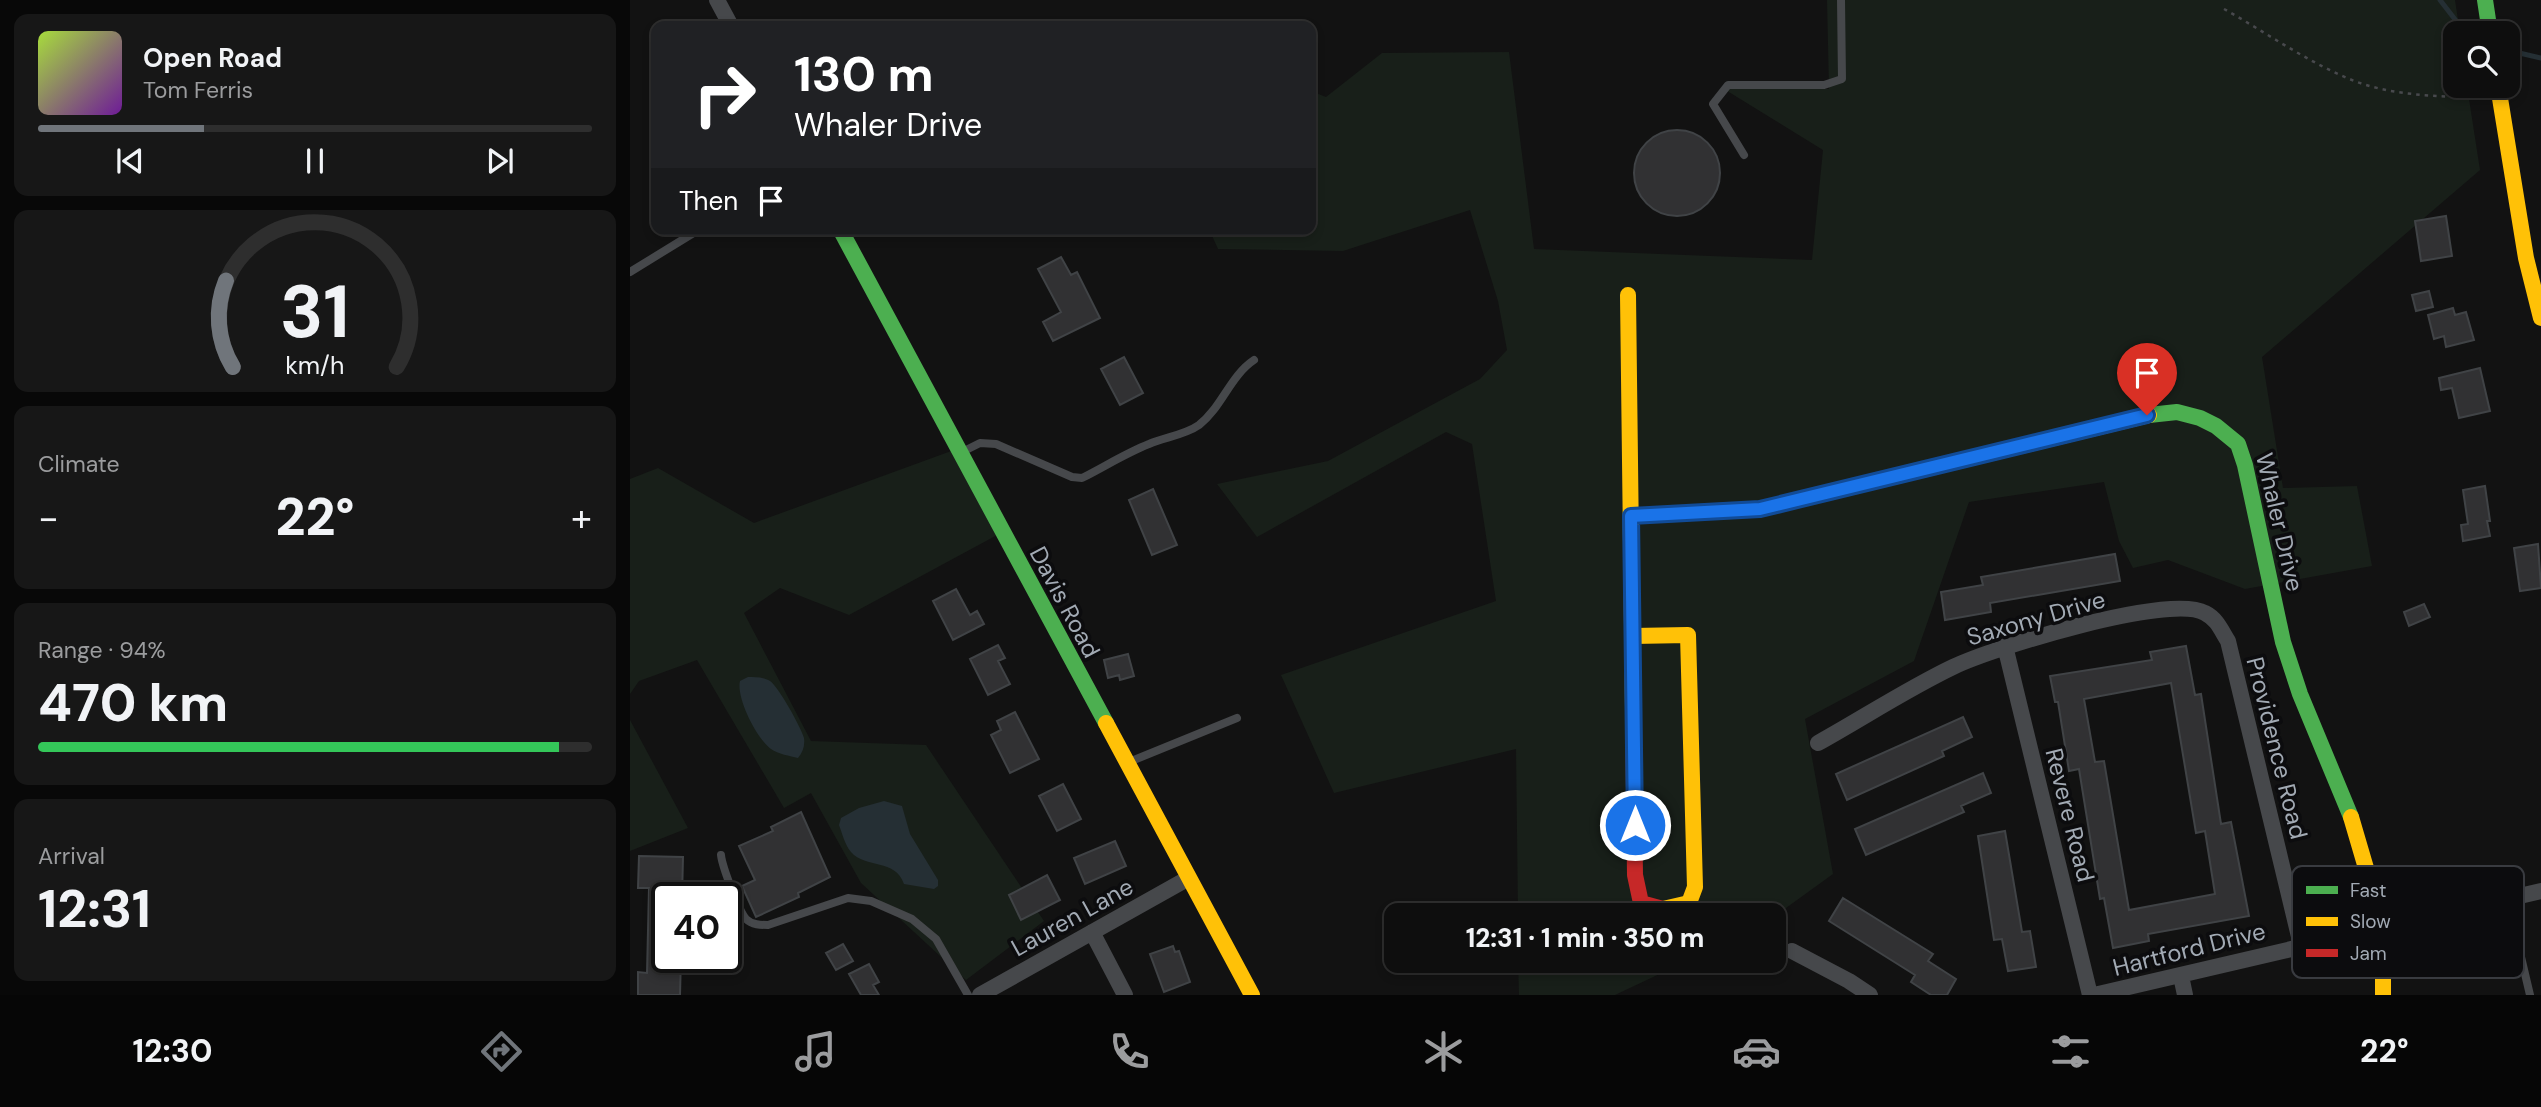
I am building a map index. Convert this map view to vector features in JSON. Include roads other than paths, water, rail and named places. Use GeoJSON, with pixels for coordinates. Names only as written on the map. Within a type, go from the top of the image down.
{"type":"FeatureCollection","features":[{"type":"Feature","properties":{"kind":"street"},"geometry":{"type":"LineString","coordinates":[[717,0],[728,21]]}},
{"type":"Feature","properties":{"kind":"street"},"geometry":{"type":"LineString","coordinates":[[2485,0],[2488,21]]}},
{"type":"Feature","properties":{"kind":"street"},"geometry":{"type":"LineString","coordinates":[[2500,98],[2526,258],[2541,318]]}},
{"type":"Feature","properties":{"kind":"street","name":"Davis Road"},"geometry":{"type":"LineString","coordinates":[[842,235],[1187,879],[1252,995]]}},
{"type":"Feature","properties":{"kind":"street"},"geometry":{"type":"LineString","coordinates":[[1628,295],[1635,876],[1641,903],[1654,909],[1677,909],[1689,903],[1695,887],[1688,635],[1633,636]]}},
{"type":"Feature","properties":{"kind":"street","name":"Whaler Drive"},"geometry":{"type":"LineString","coordinates":[[1631,516],[1760,509],[2147,415],[2177,412],[2200,418],[2216,426],[2238,444],[2245,465],[2283,642],[2300,694],[2350,813],[2365,866]]}},
{"type":"Feature","properties":{"kind":"street","name":"Saxony Drive"},"geometry":{"type":"LineString","coordinates":[[1818,743],[1953,667],[2005,646],[2125,616],[2173,608],[2203,611]]}},
{"type":"Feature","properties":{"kind":"street","name":"Providence Road"},"geometry":{"type":"LineString","coordinates":[[2203,611],[2217,621],[2228,641],[2292,908]]}},
{"type":"Feature","properties":{"kind":"street","name":"Revere Road"},"geometry":{"type":"LineString","coordinates":[[2005,646],[2092,995]]}},
{"type":"Feature","properties":{"kind":"street","name":"Lauren Lane"},"geometry":{"type":"LineString","coordinates":[[980,995],[1187,879]]}},
{"type":"Feature","properties":{"kind":"street"},"geometry":{"type":"LineString","coordinates":[[1092,932],[1125,995]]}},
{"type":"Feature","properties":{"kind":"street","name":"Hartford Drive"},"geometry":{"type":"LineString","coordinates":[[2092,995],[2292,947]]}},
{"type":"Feature","properties":{"kind":"street"},"geometry":{"type":"LineString","coordinates":[[1791,951],[1870,995]]}},
{"type":"Feature","properties":{"kind":"street"},"geometry":{"type":"LineString","coordinates":[[2180,976],[2185,995]]}},
{"type":"Feature","properties":{"kind":"lane"},"geometry":{"type":"LineString","coordinates":[[1744,155],[1713,104],[1728,85],[1824,85],[1842,79],[1841,0]]}},
{"type":"Feature","properties":{"kind":"lane"},"geometry":{"type":"LineString","coordinates":[[630,272],[690,235]]}},
{"type":"Feature","properties":{"kind":"lane"},"geometry":{"type":"LineString","coordinates":[[960,454],[980,443],[996,444],[1072,477],[1082,478],[1147,444],[1195,427],[1212,414],[1245,366],[1254,360]]}},
{"type":"Feature","properties":{"kind":"lane"},"geometry":{"type":"LineString","coordinates":[[1125,763],[1237,718]]}},
{"type":"Feature","properties":{"kind":"lane"},"geometry":{"type":"LineString","coordinates":[[720,855],[722,866],[746,919],[757,925],[768,925],[848,898],[871,901],[912,919],[936,939],[968,995]]}},
{"type":"Feature","properties":{"kind":"lane"},"geometry":{"type":"LineString","coordinates":[[2524,973],[2529,995]]}},
{"type":"Feature","properties":{"kind":"waterway"},"geometry":{"type":"LineString","coordinates":[[2440,0],[2456,21]]}},
{"type":"Feature","properties":{"kind":"waterway"},"geometry":{"type":"LineString","coordinates":[[2520,53],[2541,58]]}}]}
